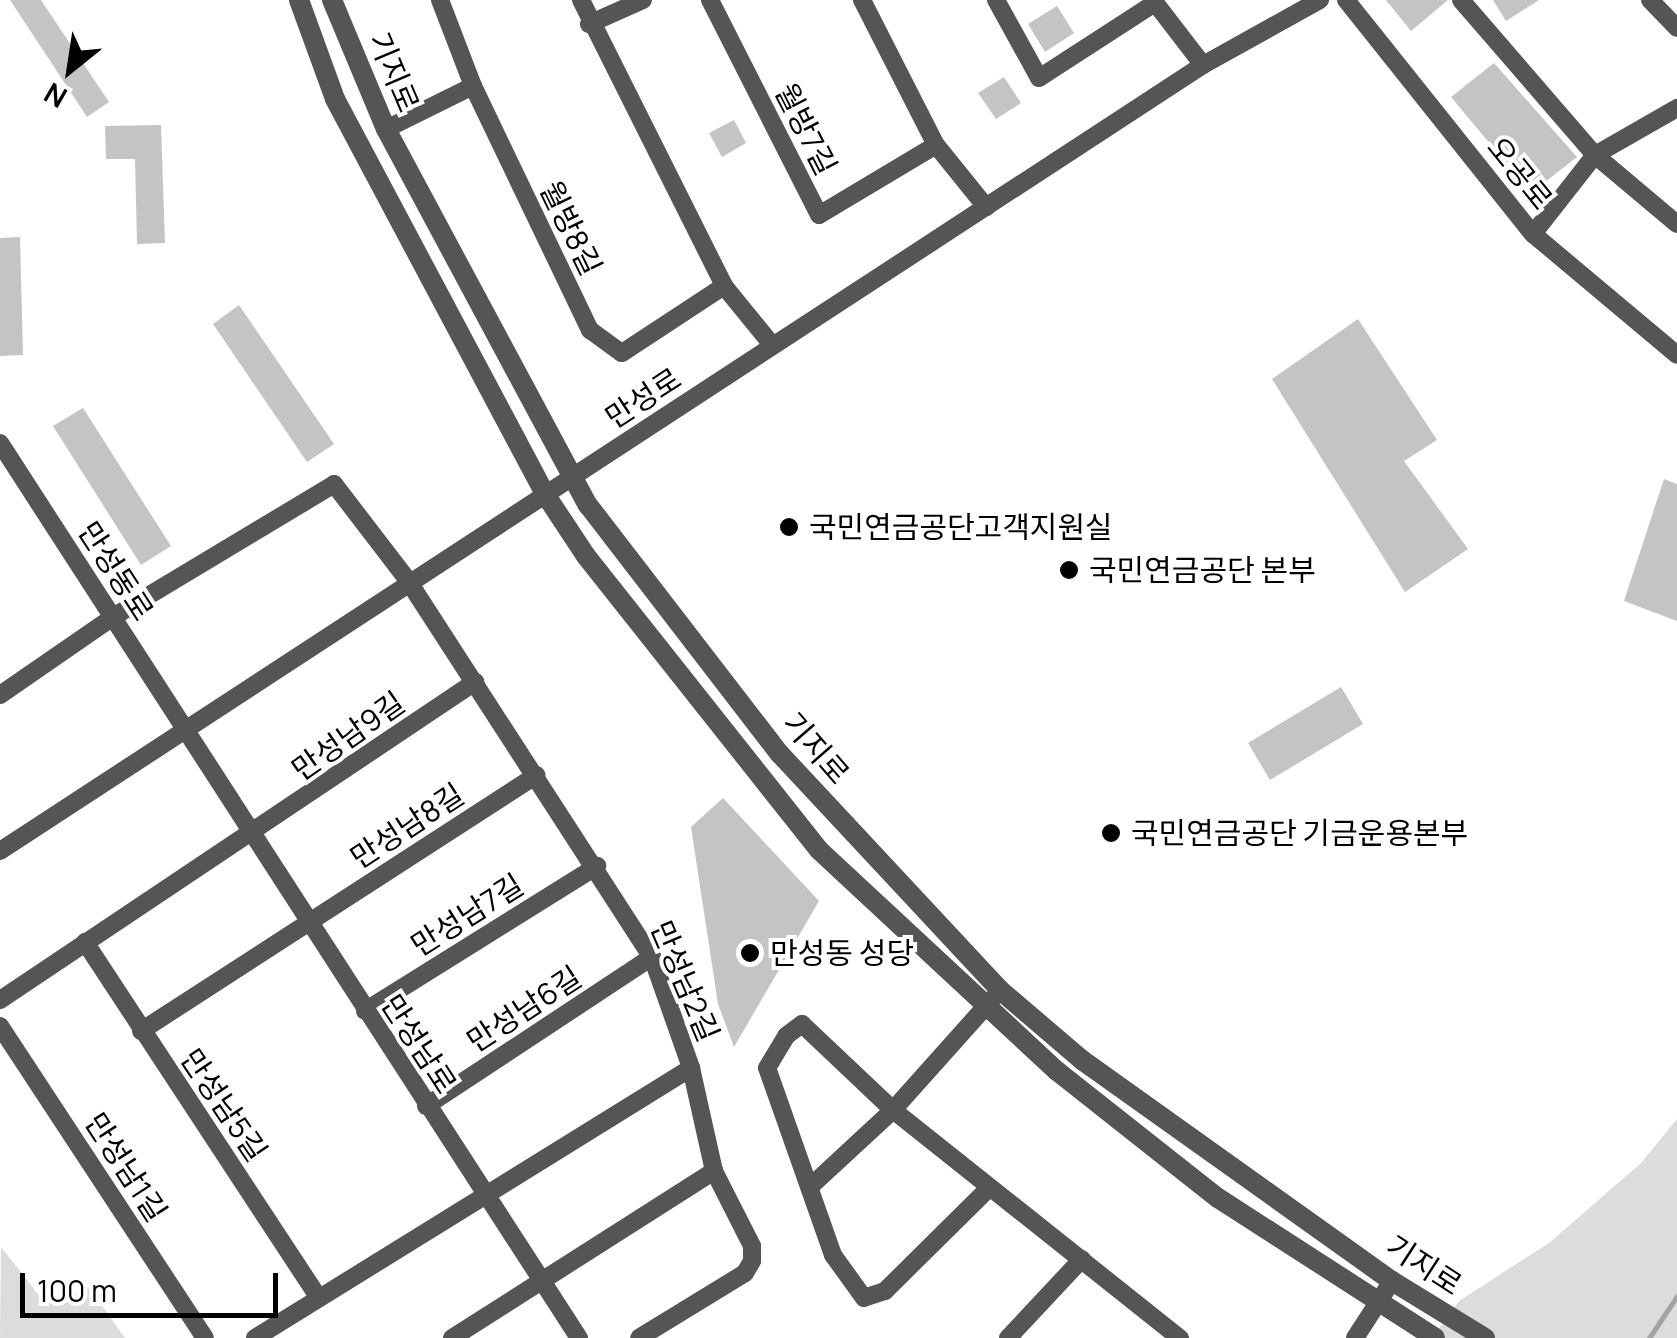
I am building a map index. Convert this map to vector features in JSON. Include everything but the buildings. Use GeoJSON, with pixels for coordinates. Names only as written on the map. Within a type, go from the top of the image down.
{"type":"FeatureCollection","features":[{"type":"Feature","properties":{"kind":"street","name":"기지로"},"geometry":{"type":"LineString","coordinates":[[299,0],[334,99],[546,494],[645,633],[819,850],[984,1008],[1218,1198],[1376,1306],[1435,1338]]}},
{"type":"Feature","properties":{"kind":"street","name":"기지로"},"geometry":{"type":"LineString","coordinates":[[332,0],[386,129],[478,312],[588,505],[780,754],[1000,990],[1163,1121],[1392,1282],[1485,1338]]}},
{"type":"Feature","properties":{"kind":"street","name":"월방8길"},"geometry":{"type":"LineString","coordinates":[[440,0],[473,86],[590,330],[622,353],[724,286]]}},
{"type":"Feature","properties":{"kind":"street"},"geometry":{"type":"LineString","coordinates":[[580,0],[724,286],[773,346]]}},
{"type":"Feature","properties":{"kind":"street"},"geometry":{"type":"LineString","coordinates":[[589,24],[643,0]]}},
{"type":"Feature","properties":{"kind":"street","name":"월방7길"},"geometry":{"type":"LineString","coordinates":[[710,0],[819,215],[936,145]]}},
{"type":"Feature","properties":{"kind":"street"},"geometry":{"type":"LineString","coordinates":[[862,0],[936,145],[986,207]]}},
{"type":"Feature","properties":{"kind":"street"},"geometry":{"type":"LineString","coordinates":[[996,0],[1040,78],[1154,2],[1203,64]]}},
{"type":"Feature","properties":{"kind":"street","name":"만성로"},"geometry":{"type":"LineString","coordinates":[[0,851],[407,579],[574,476],[1203,64],[1320,0]]}},
{"type":"Feature","properties":{"kind":"street","name":"오공로"},"geometry":{"type":"LineString","coordinates":[[1346,0],[1533,234],[1677,355]]}},
{"type":"Feature","properties":{"kind":"street"},"geometry":{"type":"LineString","coordinates":[[1461,0],[1595,155],[1677,224]]}},
{"type":"Feature","properties":{"kind":"street"},"geometry":{"type":"LineString","coordinates":[[1660,3],[1677,28]]}},
{"type":"Feature","properties":{"kind":"street"},"geometry":{"type":"LineString","coordinates":[[386,129],[473,86]]}},
{"type":"Feature","properties":{"kind":"street"},"geometry":{"type":"LineString","coordinates":[[1533,234],[1595,155],[1677,108]]}},
{"type":"Feature","properties":{"kind":"street","name":"만성동로"},"geometry":{"type":"LineString","coordinates":[[0,442],[184,730]]}},
{"type":"Feature","properties":{"kind":"street","name":"만성남2길"},"geometry":{"type":"LineString","coordinates":[[113,617],[334,484],[407,579],[598,866],[652,957],[692,1068],[714,1171],[752,1246],[752,1261],[745,1273],[639,1338]]}},
{"type":"Feature","properties":{"kind":"street"},"geometry":{"type":"LineString","coordinates":[[0,695],[113,617]]}},
{"type":"Feature","properties":{"kind":"street","name":"만성남9길"},"geometry":{"type":"LineString","coordinates":[[252,835],[474,682]]}},
{"type":"Feature","properties":{"kind":"street","name":"만성남로"},"geometry":{"type":"LineString","coordinates":[[184,730],[579,1338]]}},
{"type":"Feature","properties":{"kind":"street","name":"만성남8길"},"geometry":{"type":"LineString","coordinates":[[309,924],[536,775]]}},
{"type":"Feature","properties":{"kind":"street"},"geometry":{"type":"LineString","coordinates":[[0,1000],[252,835]]}},
{"type":"Feature","properties":{"kind":"street","name":"만성남7길"},"geometry":{"type":"LineString","coordinates":[[365,1011],[598,866]]}},
{"type":"Feature","properties":{"kind":"street"},"geometry":{"type":"LineString","coordinates":[[141,1032],[309,924]]}},
{"type":"Feature","properties":{"kind":"street","name":"만성남5길"},"geometry":{"type":"LineString","coordinates":[[85,942],[319,1298]]}},
{"type":"Feature","properties":{"kind":"street","name":"만성남6길"},"geometry":{"type":"LineString","coordinates":[[426,1106],[652,957]]}},
{"type":"Feature","properties":{"kind":"street"},"geometry":{"type":"LineString","coordinates":[[811,1186],[892,1110],[1000,990]]}},
{"type":"Feature","properties":{"kind":"street"},"geometry":{"type":"LineString","coordinates":[[988,1190],[886,1291],[864,1298],[832,1255],[767,1068],[786,1036],[802,1024],[892,1110],[988,1190],[1180,1338]]}},
{"type":"Feature","properties":{"kind":"street","name":"만성남1길"},"geometry":{"type":"LineString","coordinates":[[0,1026],[205,1338]]}},
{"type":"Feature","properties":{"kind":"street"},"geometry":{"type":"LineString","coordinates":[[255,1338],[692,1068]]}},
{"type":"Feature","properties":{"kind":"street"},"geometry":{"type":"LineString","coordinates":[[452,1338],[714,1171]]}},
{"type":"Feature","properties":{"kind":"street"},"geometry":{"type":"LineString","coordinates":[[1008,1338],[1082,1259]]}},
{"type":"Feature","properties":{"kind":"street"},"geometry":{"type":"LineString","coordinates":[[1356,1338],[1392,1282]]}},
{"type":"Feature","properties":{"kind":"shaded area"},"geometry":{"type":"Polygon","coordinates":[[[1677,1119],[1677,1338],[1432,1338],[1459,1301],[1549,1243],[1641,1163],[1677,1119]]]}},
{"type":"Feature","properties":{"kind":"shaded area"},"geometry":{"type":"Polygon","coordinates":[[[1,1247],[39,1295],[64,1302],[89,1287],[125,1338],[0,1338],[1,1247]]]}},
{"type":"Feature","properties":{"kind":"waterway"},"geometry":{"type":"LineString","coordinates":[[1649,1338],[1677,1296]]}},
{"type":"Feature","properties":{"kind":"place","name":"국민연금공단고객지원실"},"geometry":{"type":"Point","coordinates":[789,527]}},
{"type":"Feature","properties":{"kind":"place","name":"국민연금공단 본부"},"geometry":{"type":"Point","coordinates":[1069,570]}},
{"type":"Feature","properties":{"kind":"place","name":"국민연금공단 기금운용본부"},"geometry":{"type":"Point","coordinates":[1111,833]}},
{"type":"Feature","properties":{"kind":"place","name":"만성동 성당"},"geometry":{"type":"Point","coordinates":[750,953]}}]}
